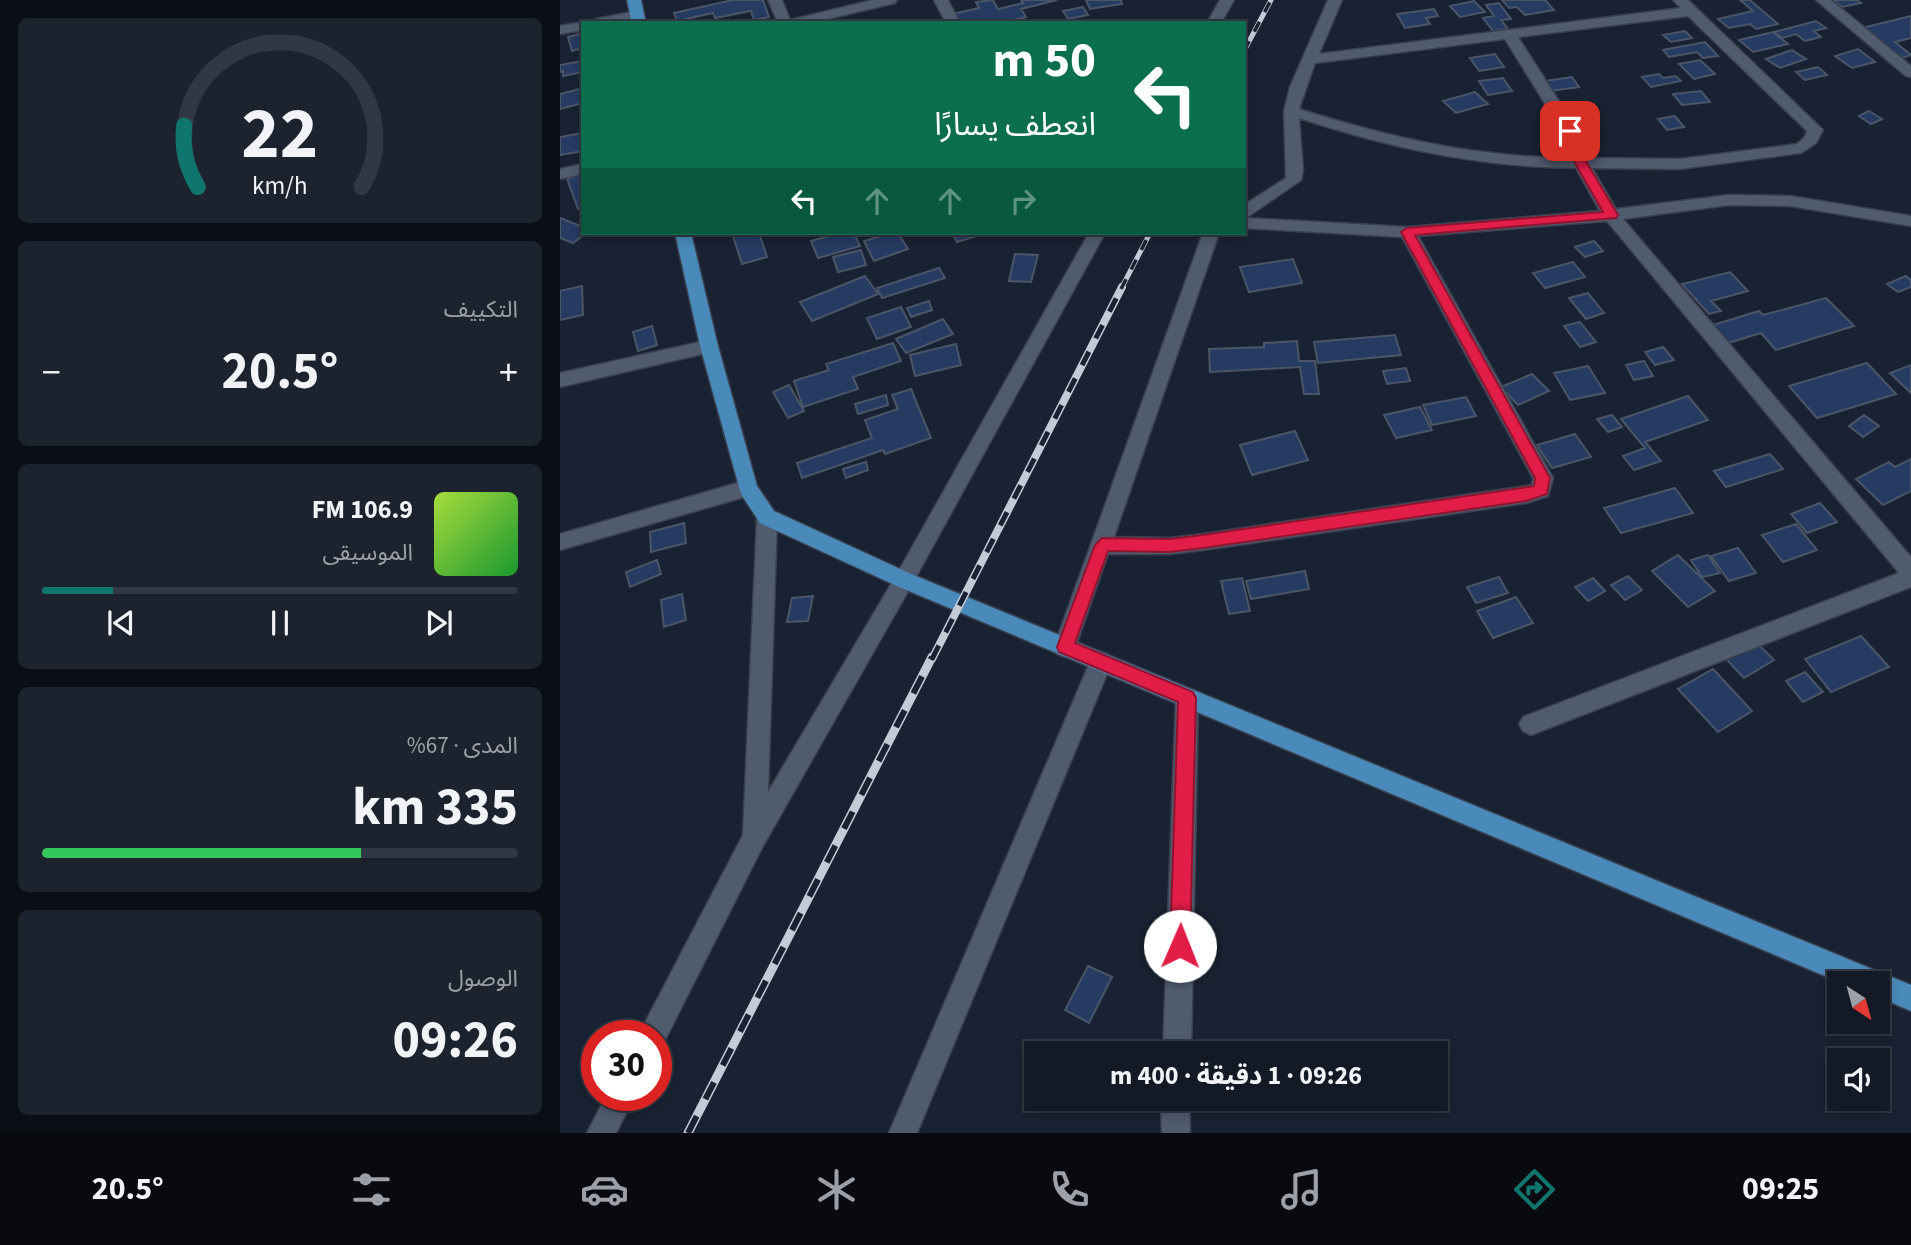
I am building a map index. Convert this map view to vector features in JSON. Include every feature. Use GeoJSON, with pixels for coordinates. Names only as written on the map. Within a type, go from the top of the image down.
{"type":"FeatureCollection","features":[{"type":"Feature","properties":{"kind":"main road"},"geometry":{"type":"LineString","coordinates":[[683,235],[709,346],[748,488],[767,517],[904,580],[1846,971]]}},
{"type":"Feature","properties":{"kind":"main road"},"geometry":{"type":"LineString","coordinates":[[1890,989],[1911,998]]}},
{"type":"Feature","properties":{"kind":"street"},"geometry":{"type":"LineString","coordinates":[[775,0],[784,21]]}},
{"type":"Feature","properties":{"kind":"street"},"geometry":{"type":"LineString","coordinates":[[801,21],[890,0]]}},
{"type":"Feature","properties":{"kind":"street"},"geometry":{"type":"LineString","coordinates":[[942,0],[952,21]]}},
{"type":"Feature","properties":{"kind":"street"},"geometry":{"type":"LineString","coordinates":[[1215,21],[1227,0]]}},
{"type":"Feature","properties":{"kind":"street"},"geometry":{"type":"LineString","coordinates":[[1246,212],[1293,180],[1295,170],[1291,111],[1297,87],[1335,0]]}},
{"type":"Feature","properties":{"kind":"street"},"geometry":{"type":"LineString","coordinates":[[1291,111],[1362,134],[1449,154],[1581,163],[1680,164],[1801,148],[1811,140],[1815,130],[1680,0]]}},
{"type":"Feature","properties":{"kind":"street"},"geometry":{"type":"LineString","coordinates":[[1823,0],[1911,74]]}},
{"type":"Feature","properties":{"kind":"street"},"geometry":{"type":"LineString","coordinates":[[1311,59],[1692,11]]}},
{"type":"Feature","properties":{"kind":"street"},"geometry":{"type":"LineString","coordinates":[[603,21],[637,12]]}},
{"type":"Feature","properties":{"kind":"street"},"geometry":{"type":"LineString","coordinates":[[560,30],[581,26]]}},
{"type":"Feature","properties":{"kind":"street"},"geometry":{"type":"LineString","coordinates":[[1509,34],[1570,131],[1581,163],[1611,215],[1911,572]]}},
{"type":"Feature","properties":{"kind":"street"},"geometry":{"type":"LineString","coordinates":[[560,174],[581,169]]}},
{"type":"Feature","properties":{"kind":"street"},"geometry":{"type":"LineString","coordinates":[[1246,223],[1407,232],[1611,215],[1729,200],[1790,201],[1911,221]]}},
{"type":"Feature","properties":{"kind":"street"},"geometry":{"type":"LineString","coordinates":[[1102,545],[1170,546],[1203,542],[1526,495],[1541,490],[1543,478],[1407,232]]}},
{"type":"Feature","properties":{"kind":"street"},"geometry":{"type":"LineString","coordinates":[[660,1020],[754,838],[904,580],[1096,235]]}},
{"type":"Feature","properties":{"kind":"street"},"geometry":{"type":"LineString","coordinates":[[1065,647],[1210,235]]}},
{"type":"Feature","properties":{"kind":"street"},"geometry":{"type":"LineString","coordinates":[[560,380],[709,346]]}},
{"type":"Feature","properties":{"kind":"street"},"geometry":{"type":"LineString","coordinates":[[560,542],[748,488]]}},
{"type":"Feature","properties":{"kind":"street"},"geometry":{"type":"LineString","coordinates":[[754,838],[767,517]]}},
{"type":"Feature","properties":{"kind":"street"},"geometry":{"type":"LineString","coordinates":[[1531,724],[1911,578]]}},
{"type":"Feature","properties":{"kind":"street"},"geometry":{"type":"LineString","coordinates":[[903,1133],[1101,662]]}},
{"type":"Feature","properties":{"kind":"street"},"geometry":{"type":"LineString","coordinates":[[1177,1041],[1187,698]]}},
{"type":"Feature","properties":{"kind":"street"},"geometry":{"type":"LineString","coordinates":[[601,1133],[613,1111]]}},
{"type":"Feature","properties":{"kind":"street"},"geometry":{"type":"LineString","coordinates":[[1175,1111],[1176,1133]]}},
{"type":"Feature","properties":{"kind":"building"},"geometry":{"type":"Polygon","coordinates":[[[733,0],[763,0],[769,17],[754,20],[751,11],[715,18],[713,13],[677,21],[674,13],[733,0]]]}},
{"type":"Feature","properties":{"kind":"building"},"geometry":{"type":"Polygon","coordinates":[[[993,0],[998,9],[1023,3],[1021,0],[1057,0],[1021,9],[1026,17],[1009,21],[957,21],[953,14],[979,8],[976,2],[993,0]]]}},
{"type":"Feature","properties":{"kind":"building"},"geometry":{"type":"Polygon","coordinates":[[[1086,0],[1121,0],[1122,4],[1090,9],[1086,0]]]}},
{"type":"Feature","properties":{"kind":"building"},"geometry":{"type":"Polygon","coordinates":[[[1502,0],[1545,0],[1554,10],[1525,15],[1517,7],[1509,8],[1502,0]]]}},
{"type":"Feature","properties":{"kind":"building"},"geometry":{"type":"Polygon","coordinates":[[[1740,0],[1750,0],[1778,24],[1756,29],[1750,24],[1729,28],[1718,19],[1753,11],[1740,0]]]}},
{"type":"Feature","properties":{"kind":"building"},"geometry":{"type":"Polygon","coordinates":[[[1833,0],[1857,0],[1861,3],[1842,7],[1833,0]]]}},
{"type":"Feature","properties":{"kind":"building"},"geometry":{"type":"Polygon","coordinates":[[[1474,1],[1485,12],[1460,17],[1450,6],[1474,1]]]}},
{"type":"Feature","properties":{"kind":"building"},"geometry":{"type":"Polygon","coordinates":[[[1499,3],[1511,19],[1501,20],[1508,29],[1493,31],[1483,18],[1494,16],[1486,5],[1499,3]]]}},
{"type":"Feature","properties":{"kind":"building"},"geometry":{"type":"Polygon","coordinates":[[[1083,7],[1088,15],[1068,19],[1063,11],[1083,7]]]}},
{"type":"Feature","properties":{"kind":"building"},"geometry":{"type":"Polygon","coordinates":[[[1434,9],[1438,16],[1426,18],[1430,24],[1405,28],[1397,14],[1434,9]]]}},
{"type":"Feature","properties":{"kind":"building"},"geometry":{"type":"Polygon","coordinates":[[[1911,16],[1911,38],[1895,42],[1911,55],[1902,58],[1862,28],[1911,16]]]}},
{"type":"Feature","properties":{"kind":"building"},"geometry":{"type":"Polygon","coordinates":[[[1816,21],[1826,28],[1814,31],[1821,37],[1805,41],[1796,34],[1782,38],[1774,32],[1816,21]]]}},
{"type":"Feature","properties":{"kind":"building"},"geometry":{"type":"Polygon","coordinates":[[[1685,31],[1692,38],[1671,42],[1663,35],[1685,31]]]}},
{"type":"Feature","properties":{"kind":"building"},"geometry":{"type":"Polygon","coordinates":[[[1773,32],[1788,44],[1753,52],[1739,40],[1773,32]]]}},
{"type":"Feature","properties":{"kind":"building"},"geometry":{"type":"Polygon","coordinates":[[[581,34],[581,49],[572,51],[568,37],[581,34]]]}},
{"type":"Feature","properties":{"kind":"building"},"geometry":{"type":"Polygon","coordinates":[[[1705,42],[1718,56],[1703,58],[1697,52],[1669,57],[1663,50],[1705,42]]]}},
{"type":"Feature","properties":{"kind":"building"},"geometry":{"type":"Polygon","coordinates":[[[1858,49],[1875,62],[1852,68],[1835,56],[1858,49]]]}},
{"type":"Feature","properties":{"kind":"building"},"geometry":{"type":"Polygon","coordinates":[[[1792,50],[1806,59],[1780,68],[1766,59],[1792,50]]]}},
{"type":"Feature","properties":{"kind":"building"},"geometry":{"type":"Polygon","coordinates":[[[1495,54],[1504,67],[1479,71],[1470,58],[1495,54]]]}},
{"type":"Feature","properties":{"kind":"building"},"geometry":{"type":"Polygon","coordinates":[[[1700,60],[1715,74],[1694,79],[1679,64],[1700,60]]]}},
{"type":"Feature","properties":{"kind":"building"},"geometry":{"type":"Polygon","coordinates":[[[581,61],[581,72],[563,76],[560,65],[581,61]]]}},
{"type":"Feature","properties":{"kind":"building"},"geometry":{"type":"Polygon","coordinates":[[[1818,67],[1827,75],[1805,80],[1796,72],[1818,67]]]}},
{"type":"Feature","properties":{"kind":"building"},"geometry":{"type":"Polygon","coordinates":[[[1659,74],[1663,78],[1676,76],[1681,81],[1651,87],[1642,77],[1659,74]]]}},
{"type":"Feature","properties":{"kind":"building"},"geometry":{"type":"Polygon","coordinates":[[[1572,77],[1579,87],[1551,91],[1545,81],[1572,77]]]}},
{"type":"Feature","properties":{"kind":"building"},"geometry":{"type":"Polygon","coordinates":[[[1503,78],[1512,91],[1488,95],[1479,81],[1503,78]]]}},
{"type":"Feature","properties":{"kind":"building"},"geometry":{"type":"Polygon","coordinates":[[[581,89],[581,104],[560,109],[560,94],[581,89]]]}},
{"type":"Feature","properties":{"kind":"building"},"geometry":{"type":"Polygon","coordinates":[[[1701,91],[1710,102],[1682,105],[1673,94],[1701,91]]]}},
{"type":"Feature","properties":{"kind":"building"},"geometry":{"type":"Polygon","coordinates":[[[1475,92],[1488,104],[1456,113],[1443,101],[1475,92]]]}},
{"type":"Feature","properties":{"kind":"building"},"geometry":{"type":"Polygon","coordinates":[[[1869,111],[1882,119],[1871,124],[1859,116],[1869,111]]]}},
{"type":"Feature","properties":{"kind":"building"},"geometry":{"type":"Polygon","coordinates":[[[1675,116],[1684,127],[1667,130],[1658,119],[1675,116]]]}},
{"type":"Feature","properties":{"kind":"building"},"geometry":{"type":"Polygon","coordinates":[[[581,133],[581,151],[560,155],[560,137],[581,133]]]}},
{"type":"Feature","properties":{"kind":"building"},"geometry":{"type":"Polygon","coordinates":[[[581,175],[581,208],[578,209],[567,179],[581,175]]]}},
{"type":"Feature","properties":{"kind":"building"},"geometry":{"type":"Polygon","coordinates":[[[560,218],[581,226],[581,235],[583,235],[573,243],[560,238],[560,218]]]}},
{"type":"Feature","properties":{"kind":"building"},"geometry":{"type":"Polygon","coordinates":[[[733,235],[760,235],[767,257],[742,264],[733,235]]]}},
{"type":"Feature","properties":{"kind":"building"},"geometry":{"type":"Polygon","coordinates":[[[832,235],[855,235],[860,246],[818,258],[811,241],[832,235]]]}},
{"type":"Feature","properties":{"kind":"building"},"geometry":{"type":"Polygon","coordinates":[[[884,235],[899,235],[908,249],[874,261],[864,241],[884,235]]]}},
{"type":"Feature","properties":{"kind":"building"},"geometry":{"type":"Polygon","coordinates":[[[953,235],[980,235],[957,242],[953,235]]]}},
{"type":"Feature","properties":{"kind":"building"},"geometry":{"type":"Polygon","coordinates":[[[1594,241],[1603,251],[1585,257],[1575,247],[1594,241]]]}},
{"type":"Feature","properties":{"kind":"building"},"geometry":{"type":"Polygon","coordinates":[[[861,250],[866,265],[838,272],[833,257],[861,250]]]}},
{"type":"Feature","properties":{"kind":"building"},"geometry":{"type":"Polygon","coordinates":[[[1015,254],[1038,255],[1031,282],[1009,281],[1015,254]]]}},
{"type":"Feature","properties":{"kind":"building"},"geometry":{"type":"Polygon","coordinates":[[[1293,259],[1302,283],[1249,292],[1240,267],[1293,259]]]}},
{"type":"Feature","properties":{"kind":"building"},"geometry":{"type":"Polygon","coordinates":[[[1573,262],[1585,277],[1545,288],[1533,273],[1573,262]]]}},
{"type":"Feature","properties":{"kind":"building"},"geometry":{"type":"Polygon","coordinates":[[[939,268],[945,278],[882,298],[877,288],[939,268]]]}},
{"type":"Feature","properties":{"kind":"building"},"geometry":{"type":"Polygon","coordinates":[[[1730,272],[1748,291],[1711,301],[1721,311],[1709,314],[1682,284],[1730,272]]]}},
{"type":"Feature","properties":{"kind":"building"},"geometry":{"type":"Polygon","coordinates":[[[865,276],[878,294],[812,321],[800,302],[865,276]]]}},
{"type":"Feature","properties":{"kind":"building"},"geometry":{"type":"Polygon","coordinates":[[[1906,276],[1911,280],[1911,287],[1898,292],[1887,284],[1906,276]]]}},
{"type":"Feature","properties":{"kind":"building"},"geometry":{"type":"Polygon","coordinates":[[[582,286],[583,315],[560,320],[560,291],[582,286]]]}},
{"type":"Feature","properties":{"kind":"building"},"geometry":{"type":"Polygon","coordinates":[[[1588,293],[1604,313],[1586,319],[1569,298],[1588,293]]]}},
{"type":"Feature","properties":{"kind":"building"},"geometry":{"type":"Polygon","coordinates":[[[1826,298],[1854,326],[1776,350],[1761,333],[1728,343],[1713,325],[1759,311],[1763,315],[1826,298]]]}},
{"type":"Feature","properties":{"kind":"building"},"geometry":{"type":"Polygon","coordinates":[[[929,301],[932,310],[911,317],[907,308],[929,301]]]}},
{"type":"Feature","properties":{"kind":"building"},"geometry":{"type":"Polygon","coordinates":[[[901,307],[911,327],[877,339],[867,318],[901,307]]]}},
{"type":"Feature","properties":{"kind":"building"},"geometry":{"type":"Polygon","coordinates":[[[943,319],[953,334],[906,353],[896,339],[943,319]]]}},
{"type":"Feature","properties":{"kind":"building"},"geometry":{"type":"Polygon","coordinates":[[[1580,322],[1596,342],[1580,347],[1564,326],[1580,322]]]}},
{"type":"Feature","properties":{"kind":"building"},"geometry":{"type":"Polygon","coordinates":[[[652,326],[657,345],[638,351],[633,332],[652,326]]]}},
{"type":"Feature","properties":{"kind":"building"},"geometry":{"type":"Polygon","coordinates":[[[1395,335],[1401,355],[1318,363],[1314,342],[1395,335]]]}},
{"type":"Feature","properties":{"kind":"building"},"geometry":{"type":"Polygon","coordinates":[[[1297,341],[1299,361],[1315,361],[1319,394],[1304,394],[1300,367],[1210,372],[1209,349],[1264,347],[1264,343],[1297,341]]]}},
{"type":"Feature","properties":{"kind":"building"},"geometry":{"type":"Polygon","coordinates":[[[893,343],[901,361],[853,377],[858,389],[803,407],[794,381],[829,370],[826,364],[893,343]]]}},
{"type":"Feature","properties":{"kind":"building"},"geometry":{"type":"Polygon","coordinates":[[[956,344],[961,365],[915,376],[910,355],[956,344]]]}},
{"type":"Feature","properties":{"kind":"building"},"geometry":{"type":"Polygon","coordinates":[[[1663,347],[1674,360],[1655,365],[1645,352],[1663,347]]]}},
{"type":"Feature","properties":{"kind":"building"},"geometry":{"type":"Polygon","coordinates":[[[1644,361],[1653,376],[1634,380],[1626,365],[1644,361]]]}},
{"type":"Feature","properties":{"kind":"building"},"geometry":{"type":"Polygon","coordinates":[[[1867,363],[1896,394],[1817,418],[1789,386],[1867,363]]]}},
{"type":"Feature","properties":{"kind":"building"},"geometry":{"type":"Polygon","coordinates":[[[1911,365],[1911,393],[1890,373],[1911,365]]]}},
{"type":"Feature","properties":{"kind":"building"},"geometry":{"type":"Polygon","coordinates":[[[1588,366],[1605,393],[1570,400],[1554,373],[1588,366]]]}},
{"type":"Feature","properties":{"kind":"building"},"geometry":{"type":"Polygon","coordinates":[[[1406,368],[1410,381],[1387,384],[1383,371],[1406,368]]]}},
{"type":"Feature","properties":{"kind":"building"},"geometry":{"type":"Polygon","coordinates":[[[1532,374],[1549,391],[1518,405],[1501,387],[1532,374]]]}},
{"type":"Feature","properties":{"kind":"building"},"geometry":{"type":"Polygon","coordinates":[[[789,385],[804,411],[788,418],[773,392],[789,385]]]}},
{"type":"Feature","properties":{"kind":"building"},"geometry":{"type":"Polygon","coordinates":[[[911,389],[931,438],[885,454],[883,450],[802,478],[797,463],[872,438],[865,420],[898,409],[892,395],[911,389]]]}},
{"type":"Feature","properties":{"kind":"building"},"geometry":{"type":"Polygon","coordinates":[[[886,395],[888,405],[858,414],[855,404],[886,395]]]}},
{"type":"Feature","properties":{"kind":"building"},"geometry":{"type":"Polygon","coordinates":[[[1688,396],[1708,420],[1645,442],[1661,461],[1634,470],[1623,456],[1645,448],[1621,419],[1688,396]]]}},
{"type":"Feature","properties":{"kind":"building"},"geometry":{"type":"Polygon","coordinates":[[[1466,397],[1476,416],[1432,425],[1423,405],[1466,397]]]}},
{"type":"Feature","properties":{"kind":"building"},"geometry":{"type":"Polygon","coordinates":[[[1420,407],[1432,430],[1396,438],[1384,415],[1420,407]]]}},
{"type":"Feature","properties":{"kind":"building"},"geometry":{"type":"Polygon","coordinates":[[[1612,415],[1622,427],[1608,432],[1597,419],[1612,415]]]}},
{"type":"Feature","properties":{"kind":"building"},"geometry":{"type":"Polygon","coordinates":[[[1864,415],[1879,426],[1863,437],[1849,426],[1864,415]]]}},
{"type":"Feature","properties":{"kind":"building"},"geometry":{"type":"Polygon","coordinates":[[[1295,431],[1308,460],[1252,475],[1240,445],[1295,431]]]}},
{"type":"Feature","properties":{"kind":"building"},"geometry":{"type":"Polygon","coordinates":[[[1575,434],[1591,457],[1552,468],[1537,445],[1575,434]]]}},
{"type":"Feature","properties":{"kind":"building"},"geometry":{"type":"Polygon","coordinates":[[[1770,454],[1783,469],[1726,487],[1714,471],[1770,454]]]}},
{"type":"Feature","properties":{"kind":"building"},"geometry":{"type":"Polygon","coordinates":[[[1911,459],[1911,491],[1883,505],[1856,479],[1889,462],[1895,467],[1911,459]]]}},
{"type":"Feature","properties":{"kind":"building"},"geometry":{"type":"Polygon","coordinates":[[[866,462],[868,470],[846,478],[843,469],[866,462]]]}},
{"type":"Feature","properties":{"kind":"building"},"geometry":{"type":"Polygon","coordinates":[[[1675,488],[1693,513],[1621,533],[1604,508],[1675,488]]]}},
{"type":"Feature","properties":{"kind":"building"},"geometry":{"type":"Polygon","coordinates":[[[1820,503],[1837,522],[1807,533],[1791,514],[1820,503]]]}},
{"type":"Feature","properties":{"kind":"building"},"geometry":{"type":"Polygon","coordinates":[[[684,523],[686,543],[651,552],[650,532],[684,523]]]}},
{"type":"Feature","properties":{"kind":"building"},"geometry":{"type":"Polygon","coordinates":[[[1796,524],[1817,550],[1783,562],[1762,535],[1796,524]]]}},
{"type":"Feature","properties":{"kind":"building"},"geometry":{"type":"Polygon","coordinates":[[[1738,548],[1756,573],[1729,581],[1711,556],[1738,548]]]}},
{"type":"Feature","properties":{"kind":"building"},"geometry":{"type":"Polygon","coordinates":[[[1678,555],[1715,591],[1688,607],[1652,571],[1678,555]]]}},
{"type":"Feature","properties":{"kind":"building"},"geometry":{"type":"Polygon","coordinates":[[[1708,555],[1720,573],[1702,577],[1691,560],[1708,555]]]}},
{"type":"Feature","properties":{"kind":"building"},"geometry":{"type":"Polygon","coordinates":[[[657,560],[661,574],[630,587],[626,572],[657,560]]]}},
{"type":"Feature","properties":{"kind":"building"},"geometry":{"type":"Polygon","coordinates":[[[1305,571],[1309,589],[1251,599],[1246,581],[1305,571]]]}},
{"type":"Feature","properties":{"kind":"building"},"geometry":{"type":"Polygon","coordinates":[[[1628,576],[1642,590],[1625,600],[1611,585],[1628,576]]]}},
{"type":"Feature","properties":{"kind":"building"},"geometry":{"type":"Polygon","coordinates":[[[1499,577],[1508,593],[1476,603],[1467,587],[1499,577]]]}},
{"type":"Feature","properties":{"kind":"building"},"geometry":{"type":"Polygon","coordinates":[[[1242,578],[1250,611],[1229,614],[1221,581],[1242,578]]]}},
{"type":"Feature","properties":{"kind":"building"},"geometry":{"type":"Polygon","coordinates":[[[1593,578],[1605,591],[1588,601],[1575,587],[1593,578]]]}},
{"type":"Feature","properties":{"kind":"building"},"geometry":{"type":"Polygon","coordinates":[[[682,594],[686,620],[664,627],[661,600],[682,594]]]}},
{"type":"Feature","properties":{"kind":"building"},"geometry":{"type":"Polygon","coordinates":[[[813,596],[808,621],[787,622],[792,598],[813,596]]]}},
{"type":"Feature","properties":{"kind":"building"},"geometry":{"type":"Polygon","coordinates":[[[1516,597],[1533,623],[1493,638],[1477,611],[1516,597]]]}},
{"type":"Feature","properties":{"kind":"building"},"geometry":{"type":"Polygon","coordinates":[[[1861,636],[1889,667],[1831,692],[1805,659],[1861,636]]]}},
{"type":"Feature","properties":{"kind":"building"},"geometry":{"type":"Polygon","coordinates":[[[1756,642],[1774,660],[1744,678],[1726,659],[1756,642]]]}},
{"type":"Feature","properties":{"kind":"building"},"geometry":{"type":"Polygon","coordinates":[[[1713,669],[1752,711],[1718,732],[1678,689],[1713,669]]]}},
{"type":"Feature","properties":{"kind":"building"},"geometry":{"type":"Polygon","coordinates":[[[1805,672],[1823,692],[1803,702],[1786,681],[1805,672]]]}},
{"type":"Feature","properties":{"kind":"building"},"geometry":{"type":"Polygon","coordinates":[[[1088,966],[1112,977],[1089,1023],[1065,1010],[1088,966]]]}},
{"type":"Feature","properties":{"kind":"railway"},"geometry":{"type":"LineString","coordinates":[[1246,47],[1271,0]]}},
{"type":"Feature","properties":{"kind":"railway"},"geometry":{"type":"LineString","coordinates":[[1121,289],[1149,235]]}},
{"type":"Feature","properties":{"kind":"railway"},"geometry":{"type":"LineString","coordinates":[[932,659],[1122,287]]}},
{"type":"Feature","properties":{"kind":"railway"},"geometry":{"type":"LineString","coordinates":[[688,1133],[932,657]]}},
{"type":"Feature","properties":{"kind":"route"},"geometry":{"type":"LineString","coordinates":[[1180,946],[1187,698],[1065,647],[1102,545],[1170,546],[1203,542],[1526,495],[1541,490],[1543,478],[1407,232],[1611,215],[1581,163],[1570,131]]}}]}
